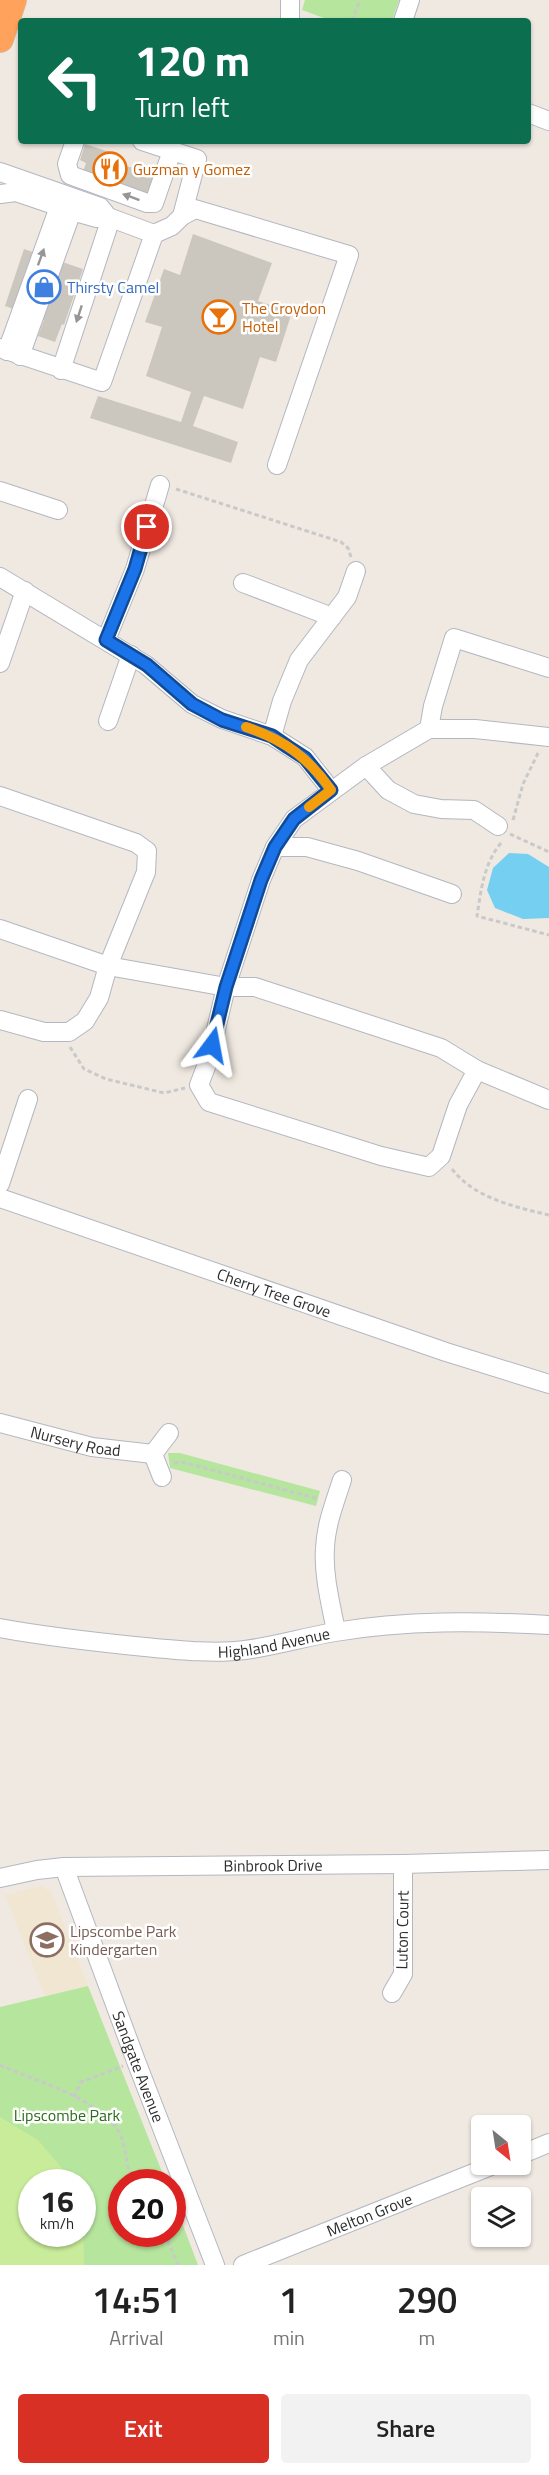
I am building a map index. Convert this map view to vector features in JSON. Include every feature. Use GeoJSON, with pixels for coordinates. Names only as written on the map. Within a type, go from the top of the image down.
{"type":"FeatureCollection","features":[{"type":"Feature","properties":{"kind":"highway"},"geometry":{"type":"LineString","coordinates":[[0,39],[13,0]]}},
{"type":"Feature","properties":{"kind":"street"},"geometry":{"type":"LineString","coordinates":[[290,0],[290,18]]}},
{"type":"Feature","properties":{"kind":"street"},"geometry":{"type":"LineString","coordinates":[[404,18],[410,0]]}},
{"type":"Feature","properties":{"kind":"street"},"geometry":{"type":"LineString","coordinates":[[531,114],[549,121]]}},
{"type":"Feature","properties":{"kind":"street"},"geometry":{"type":"LineString","coordinates":[[74,144],[67,164],[70,175],[147,203],[154,203],[172,151]]}},
{"type":"Feature","properties":{"kind":"street"},"geometry":{"type":"LineString","coordinates":[[151,144],[197,159],[182,216]]}},
{"type":"Feature","properties":{"kind":"street"},"geometry":{"type":"LineString","coordinates":[[0,172],[100,207],[111,218]]}},
{"type":"Feature","properties":{"kind":"street"},"geometry":{"type":"LineString","coordinates":[[0,194],[16,192],[97,218],[111,218],[154,234],[172,226],[182,216],[195,209],[349,255],[277,465]]}},
{"type":"Feature","properties":{"kind":"street"},"geometry":{"type":"LineString","coordinates":[[65,209],[9,352],[102,382],[154,234]]}},
{"type":"Feature","properties":{"kind":"street"},"geometry":{"type":"LineString","coordinates":[[61,370],[111,218]]}},
{"type":"Feature","properties":{"kind":"street"},"geometry":{"type":"LineString","coordinates":[[106,640],[135,569],[160,485]]}},
{"type":"Feature","properties":{"kind":"street"},"geometry":{"type":"LineString","coordinates":[[0,491],[57,510]]}},
{"type":"Feature","properties":{"kind":"street"},"geometry":{"type":"LineString","coordinates":[[272,736],[282,701],[299,660],[347,597],[356,571]]}},
{"type":"Feature","properties":{"kind":"street"},"geometry":{"type":"LineString","coordinates":[[0,577],[147,665],[192,704],[222,720],[272,736],[305,758],[331,790]]}},
{"type":"Feature","properties":{"kind":"street"},"geometry":{"type":"LineString","coordinates":[[243,583],[332,618]]}},
{"type":"Feature","properties":{"kind":"street"},"geometry":{"type":"LineString","coordinates":[[0,663],[25,591]]}},
{"type":"Feature","properties":{"kind":"street"},"geometry":{"type":"LineString","coordinates":[[429,729],[433,706],[454,638],[549,668]]}},
{"type":"Feature","properties":{"kind":"street"},"geometry":{"type":"LineString","coordinates":[[108,721],[131,656]]}},
{"type":"Feature","properties":{"kind":"street"},"geometry":{"type":"LineString","coordinates":[[477,1070],[458,1105],[441,1156],[429,1167],[381,1156],[209,1102],[199,1085],[209,1059],[226,987],[261,880],[275,847],[294,819],[366,766],[429,729],[475,729],[547,737]]}},
{"type":"Feature","properties":{"kind":"street"},"geometry":{"type":"LineString","coordinates":[[366,766],[388,790],[414,804],[441,809],[474,810],[503,830]]}},
{"type":"Feature","properties":{"kind":"street"},"geometry":{"type":"LineString","coordinates":[[0,796],[136,843],[147,851],[146,872],[108,966],[99,998],[85,1021],[69,1032],[44,1032],[0,1020]]}},
{"type":"Feature","properties":{"kind":"street"},"geometry":{"type":"LineString","coordinates":[[275,847],[307,847],[358,861],[452,894]]}},
{"type":"Feature","properties":{"kind":"street"},"geometry":{"type":"LineString","coordinates":[[0,929],[108,966],[226,987],[255,987],[441,1048],[477,1070],[549,1100]]}},
{"type":"Feature","properties":{"kind":"street"},"geometry":{"type":"LineString","coordinates":[[0,1184],[28,1100]]}},
{"type":"Feature","properties":{"kind":"street","name":"Cherry Tree Grove"},"geometry":{"type":"LineString","coordinates":[[0,1198],[435,1348],[549,1384]]}},
{"type":"Feature","properties":{"kind":"street","name":"Nursery Road"},"geometry":{"type":"LineString","coordinates":[[0,1423],[158,1466]]}},
{"type":"Feature","properties":{"kind":"street"},"geometry":{"type":"LineString","coordinates":[[158,1466],[169,1433]]}},
{"type":"Feature","properties":{"kind":"street"},"geometry":{"type":"LineString","coordinates":[[336,1631],[327,1586],[325,1549],[334,1503],[342,1480]]}},
{"type":"Feature","properties":{"kind":"street","name":"Highland Avenue"},"geometry":{"type":"LineString","coordinates":[[0,1628],[42,1636],[179,1650],[244,1650],[336,1631],[443,1621],[549,1625]]}},
{"type":"Feature","properties":{"kind":"street","name":"Binbrook Drive"},"geometry":{"type":"LineString","coordinates":[[0,1878],[64,1867],[403,1864],[549,1860]]}},
{"type":"Feature","properties":{"kind":"street","name":"Luton Court"},"geometry":{"type":"LineString","coordinates":[[392,1993],[403,1974],[403,1864]]}},
{"type":"Feature","properties":{"kind":"street","name":"Sandgate Avenue"},"geometry":{"type":"LineString","coordinates":[[64,1867],[215,2265]]}},
{"type":"Feature","properties":{"kind":"street"},"geometry":{"type":"LineString","coordinates":[[531,2150],[549,2143]]}},
{"type":"Feature","properties":{"kind":"street","name":"Melton Grove"},"geometry":{"type":"LineString","coordinates":[[243,2265],[471,2174]]}},
{"type":"Feature","properties":{"kind":"path"},"geometry":{"type":"LineString","coordinates":[[353,18],[360,0]]}},
{"type":"Feature","properties":{"kind":"path"},"geometry":{"type":"LineString","coordinates":[[160,485],[340,542],[351,554],[350,566],[356,571]]}},
{"type":"Feature","properties":{"kind":"path"},"geometry":{"type":"LineString","coordinates":[[547,737],[491,854],[481,890],[477,916],[549,935]]}},
{"type":"Feature","properties":{"kind":"path"},"geometry":{"type":"LineString","coordinates":[[503,830],[549,852]]}},
{"type":"Feature","properties":{"kind":"path"},"geometry":{"type":"LineString","coordinates":[[63,1032],[75,1058],[84,1069],[106,1079],[164,1093],[199,1085]]}},
{"type":"Feature","properties":{"kind":"path"},"geometry":{"type":"LineString","coordinates":[[441,1156],[458,1178],[482,1195],[524,1210],[549,1215]]}},
{"type":"Feature","properties":{"kind":"path"},"geometry":{"type":"LineString","coordinates":[[158,1466],[182,1462],[334,1503]]}},
{"type":"Feature","properties":{"kind":"path"},"geometry":{"type":"LineString","coordinates":[[74,2097],[81,2082],[136,2061]]}},
{"type":"Feature","properties":{"kind":"path"},"geometry":{"type":"LineString","coordinates":[[0,2065],[74,2097],[109,2116],[121,2135],[126,2151],[128,2169]]}},
{"type":"Feature","properties":{"kind":"path"},"geometry":{"type":"LineString","coordinates":[[170,2247],[178,2265]]}},
{"type":"Feature","properties":{"kind":"shaded area","name":"Lipscombe Park Kindergarten"},"geometry":{"type":"Polygon","coordinates":[[[41,1886],[51,1892],[88,1986],[45,1996],[5,1895],[41,1886]]]}},
{"type":"Feature","properties":{"kind":"green space"},"geometry":{"type":"Polygon","coordinates":[[[305,0],[399,0],[393,18],[324,18],[302,10],[305,0]]]}},
{"type":"Feature","properties":{"kind":"green space"},"geometry":{"type":"Polygon","coordinates":[[[168,1453],[180,1453],[320,1491],[316,1506],[170,1468],[168,1453]]]}},
{"type":"Feature","properties":{"kind":"green space","name":"Lipscombe Park"},"geometry":{"type":"Polygon","coordinates":[[[88,1986],[161,2169],[108,2169],[108,2247],[186,2247],[186,2233],[198,2265],[0,2265],[0,2007],[88,1986]]]}},
{"type":"Feature","properties":{"kind":"green space"},"geometry":{"type":"Polygon","coordinates":[[[0,2117],[38,2140],[63,2169],[18,2169],[18,2247],[84,2247],[84,2265],[0,2265],[0,2117]]]}},
{"type":"Feature","properties":{"kind":"water"},"geometry":{"type":"Polygon","coordinates":[[[509,853],[528,854],[549,867],[549,918],[523,919],[495,908],[487,890],[493,868],[509,853]]]}},
{"type":"Feature","properties":{"kind":"building","name":"Guzman y Gomez"},"geometry":{"type":"Polygon","coordinates":[[[85,144],[119,155],[117,163],[162,177],[154,202],[82,175],[86,163],[80,160],[85,144]]]}},
{"type":"Feature","properties":{"kind":"building","name":"The Croydon Hotel"},"geometry":{"type":"Polygon","coordinates":[[[193,234],[272,263],[258,301],[292,312],[276,362],[260,357],[243,409],[204,396],[193,426],[238,442],[231,463],[90,418],[98,396],[181,422],[191,392],[146,376],[162,327],[145,322],[164,269],[180,275],[193,234]]]}},
{"type":"Feature","properties":{"kind":"building","name":"Thirsty Camel"},"geometry":{"type":"Polygon","coordinates":[[[24,249],[83,269],[64,325],[62,324],[55,342],[38,336],[44,320],[5,306],[24,249]]]}},
{"type":"Feature","properties":{"kind":"slow traffic"},"geometry":{"type":"LineString","coordinates":[[246,727],[272,736],[305,758],[321,775],[331,790],[309,807]]}},
{"type":"Feature","properties":{"kind":"place","name":"Guzman y Gomez"},"geometry":{"type":"Point","coordinates":[110,169]}},
{"type":"Feature","properties":{"kind":"place","name":"Thirsty Camel"},"geometry":{"type":"Point","coordinates":[44,287]}},
{"type":"Feature","properties":{"kind":"place","name":"The Croydon Hotel"},"geometry":{"type":"Point","coordinates":[219,317]}},
{"type":"Feature","properties":{"kind":"place","name":"Lipscombe Park Kindergarten"},"geometry":{"type":"Point","coordinates":[47,1940]}},
{"type":"Feature","properties":{"kind":"route"},"geometry":{"type":"LineString","coordinates":[[147,527],[135,569],[106,640],[147,665],[192,704],[222,720],[272,736],[305,758],[331,790],[294,819],[275,847],[261,880],[226,987],[212,1045]]}}]}
